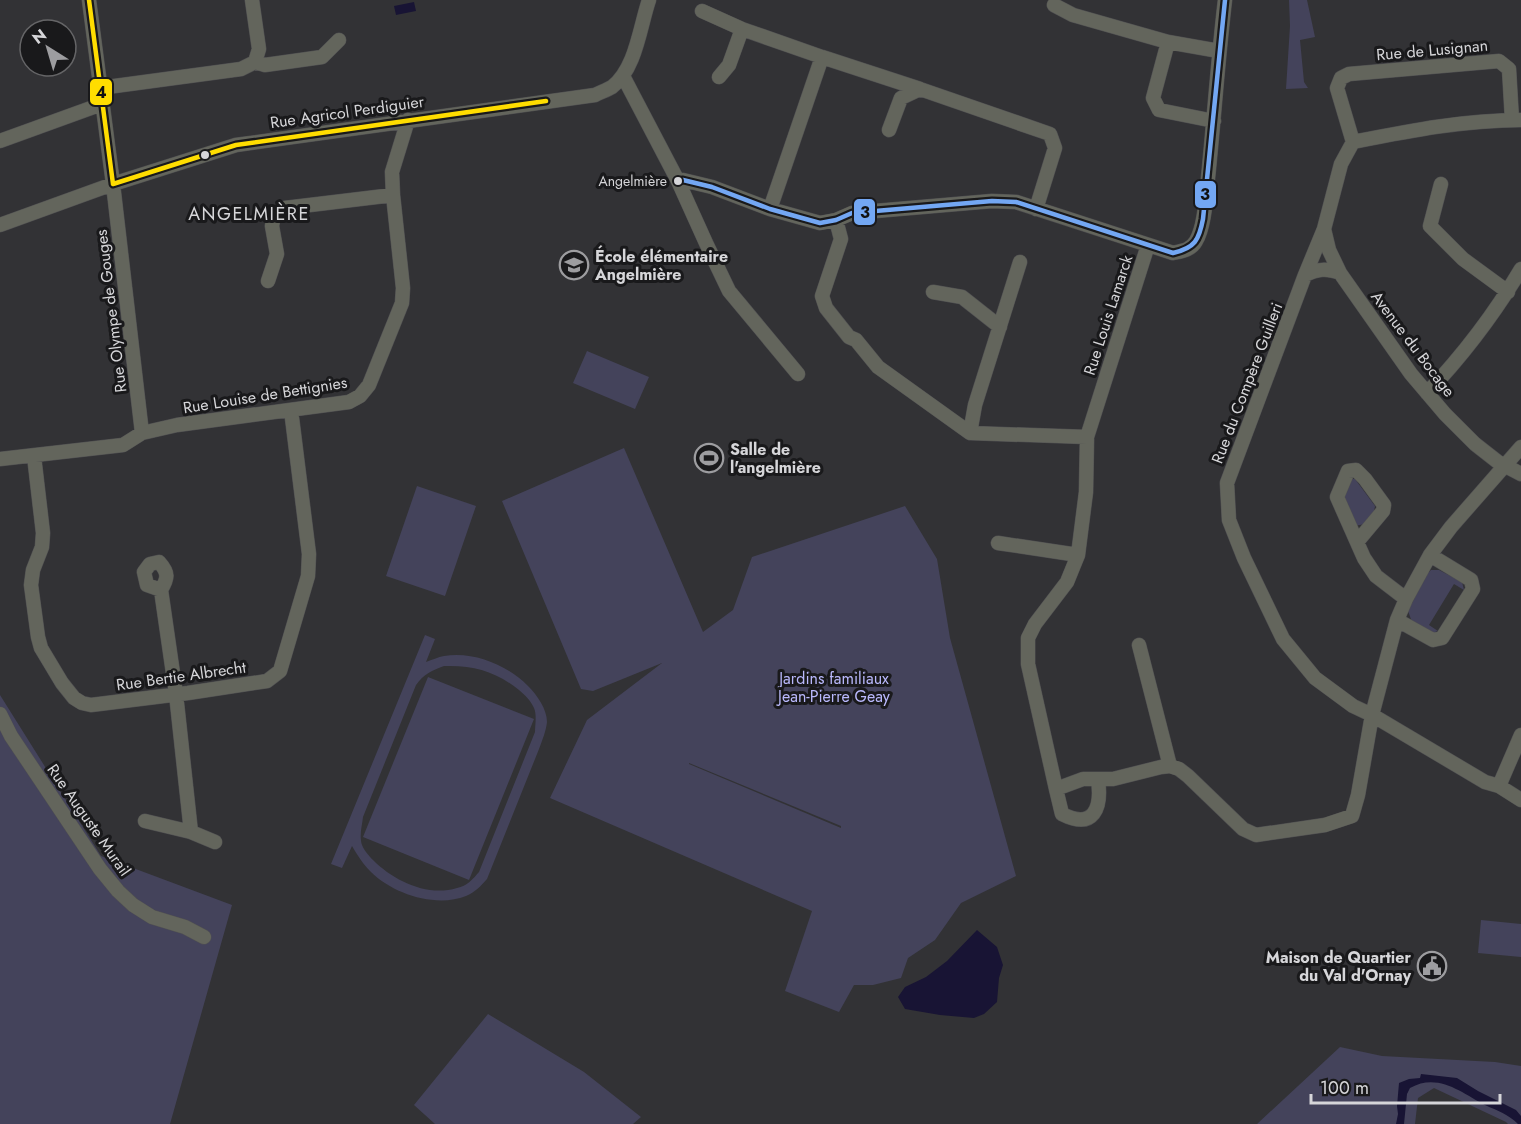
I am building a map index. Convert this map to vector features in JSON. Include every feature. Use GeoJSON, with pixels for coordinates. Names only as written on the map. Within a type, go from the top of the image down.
{"type":"FeatureCollection","features":[{"type":"Feature","properties":{"kind":"street","name":"Rue Olympe de Gouges"},"geometry":{"type":"LineString","coordinates":[[88,0],[113,184],[142,433]]}},
{"type":"Feature","properties":{"kind":"street"},"geometry":{"type":"LineString","coordinates":[[252,0],[259,49],[255,62]]}},
{"type":"Feature","properties":{"kind":"street"},"geometry":{"type":"LineString","coordinates":[[649,0],[631,62],[623,76],[678,181],[729,291],[798,374]]}},
{"type":"Feature","properties":{"kind":"street","name":"Rue Louis Lamarck"},"geometry":{"type":"LineString","coordinates":[[1056,789],[1028,664],[1028,638],[1035,624],[1067,582],[1078,555],[1086,492],[1087,436],[1148,245],[1173,253],[1188,249],[1196,241],[1203,220],[1225,0]]}},
{"type":"Feature","properties":{"kind":"street"},"geometry":{"type":"LineString","coordinates":[[1054,5],[1073,15],[1168,42],[1219,51]]}},
{"type":"Feature","properties":{"kind":"street"},"geometry":{"type":"LineString","coordinates":[[702,11],[822,57],[1050,134],[1055,148],[1036,209]]}},
{"type":"Feature","properties":{"kind":"street"},"geometry":{"type":"LineString","coordinates":[[718,76],[729,65],[742,28]]}},
{"type":"Feature","properties":{"kind":"street"},"geometry":{"type":"LineString","coordinates":[[100,88],[241,69],[255,62],[265,65],[322,57],[339,40]]}},
{"type":"Feature","properties":{"kind":"street"},"geometry":{"type":"LineString","coordinates":[[1168,42],[1153,98],[1159,110],[1214,121]]}},
{"type":"Feature","properties":{"kind":"street"},"geometry":{"type":"LineString","coordinates":[[770,209],[822,57]]}},
{"type":"Feature","properties":{"kind":"street","name":"Rue de Lusignan"},"geometry":{"type":"LineString","coordinates":[[1353,142],[1338,88],[1341,78],[1349,74],[1499,61],[1509,69],[1517,120]]}},
{"type":"Feature","properties":{"kind":"street","name":"Rue Agricol Perdiguier"},"geometry":{"type":"LineString","coordinates":[[0,225],[113,184],[236,145],[595,95],[612,87],[623,76]]}},
{"type":"Feature","properties":{"kind":"street"},"geometry":{"type":"LineString","coordinates":[[889,130],[901,98],[920,89]]}},
{"type":"Feature","properties":{"kind":"street"},"geometry":{"type":"LineString","coordinates":[[0,141],[102,104]]}},
{"type":"Feature","properties":{"kind":"street","name":"Rue Louise de Bettignies"},"geometry":{"type":"LineString","coordinates":[[0,459],[123,445],[142,433],[177,425],[349,402],[360,396],[369,385],[402,303],[403,288],[392,172],[408,120]]}},
{"type":"Feature","properties":{"kind":"street"},"geometry":{"type":"LineString","coordinates":[[1324,229],[1341,164],[1353,142],[1428,127],[1467,122],[1517,120]]}},
{"type":"Feature","properties":{"kind":"street"},"geometry":{"type":"LineString","coordinates":[[678,181],[683,180],[712,188],[770,209],[820,223],[836,220],[852,213],[992,201],[1016,202],[1148,245]]}},
{"type":"Feature","properties":{"kind":"street"},"geometry":{"type":"LineString","coordinates":[[1441,184],[1430,226],[1463,259],[1508,292]]}},
{"type":"Feature","properties":{"kind":"street"},"geometry":{"type":"LineString","coordinates":[[268,281],[277,254],[272,226],[274,214],[285,208],[393,195]]}},
{"type":"Feature","properties":{"kind":"street"},"geometry":{"type":"LineString","coordinates":[[836,220],[841,239],[822,296],[826,308],[849,337],[856,340],[878,367],[970,433],[1087,436]]}},
{"type":"Feature","properties":{"kind":"street","name":"Avenue du Bocage"},"geometry":{"type":"LineString","coordinates":[[1324,229],[1329,250],[1340,273],[1427,393],[1475,444],[1498,462],[1521,474]]}},
{"type":"Feature","properties":{"kind":"street","name":"Rue du Compère Guilleri"},"geometry":{"type":"LineString","coordinates":[[1324,229],[1227,483],[1229,520],[1244,558],[1283,639],[1315,678],[1353,706],[1485,782],[1499,786],[1521,800]]}},
{"type":"Feature","properties":{"kind":"street"},"geometry":{"type":"LineString","coordinates":[[970,433],[975,405],[1020,262]]}},
{"type":"Feature","properties":{"kind":"street"},"geometry":{"type":"LineString","coordinates":[[1305,275],[1328,268],[1340,273]]}},
{"type":"Feature","properties":{"kind":"street"},"geometry":{"type":"LineString","coordinates":[[1427,393],[1453,365],[1508,292],[1521,269]]}},
{"type":"Feature","properties":{"kind":"street"},"geometry":{"type":"LineString","coordinates":[[933,292],[962,297],[1000,327]]}},
{"type":"Feature","properties":{"kind":"street","name":"Rue Bertie Albrecht"},"geometry":{"type":"LineString","coordinates":[[34,456],[43,533],[42,548],[33,570],[31,585],[38,637],[41,648],[74,698],[91,705],[267,681],[280,671],[308,576],[309,554],[291,410]]}},
{"type":"Feature","properties":{"kind":"street"},"geometry":{"type":"LineString","coordinates":[[1098,780],[1098,805],[1094,813],[1086,820],[1073,820],[1062,814],[1056,789],[1083,779],[1113,779],[1170,766],[1188,776],[1243,829],[1256,835],[1337,822],[1352,816],[1358,795],[1372,715],[1397,620],[1406,599],[1430,555],[1451,527],[1521,447]]}},
{"type":"Feature","properties":{"kind":"street"},"geometry":{"type":"LineString","coordinates":[[1357,542],[1383,511],[1384,505],[1356,470],[1348,471],[1337,497],[1364,558],[1376,576],[1406,599]]}},
{"type":"Feature","properties":{"kind":"street"},"geometry":{"type":"LineString","coordinates":[[998,543],[1078,555]]}},
{"type":"Feature","properties":{"kind":"street"},"geometry":{"type":"LineString","coordinates":[[1397,620],[1433,640],[1442,638],[1473,589],[1471,580],[1430,555]]}},
{"type":"Feature","properties":{"kind":"street"},"geometry":{"type":"LineString","coordinates":[[161,590],[176,694],[191,832]]}},
{"type":"Feature","properties":{"kind":"street"},"geometry":{"type":"LineString","coordinates":[[1138,645],[1170,766]]}},
{"type":"Feature","properties":{"kind":"street","name":"Rue Auguste Murail"},"geometry":{"type":"LineString","coordinates":[[0,714],[11,736],[100,869],[118,891],[152,917],[185,927],[204,937]]}},
{"type":"Feature","properties":{"kind":"street"},"geometry":{"type":"LineString","coordinates":[[1499,786],[1521,735]]}},
{"type":"Feature","properties":{"kind":"street"},"geometry":{"type":"LineString","coordinates":[[145,821],[191,832],[215,842]]}},
{"type":"Feature","properties":{"kind":"green space"},"geometry":{"type":"Polygon","coordinates":[[[1289,0],[1307,0],[1315,37],[1300,40],[1304,82],[1308,88],[1286,89],[1290,26],[1289,0]]]}},
{"type":"Feature","properties":{"kind":"green space"},"geometry":{"type":"Polygon","coordinates":[[[587,351],[649,377],[635,409],[573,383],[587,351]]]}},
{"type":"Feature","properties":{"kind":"green space","name":"Jardins familiaux Jean-Pierre Geay"},"geometry":{"type":"Polygon","coordinates":[[[624,448],[703,632],[733,610],[752,557],[905,506],[937,559],[950,638],[1016,876],[961,903],[935,940],[908,958],[901,978],[873,985],[854,985],[839,1012],[785,991],[812,911],[550,798],[587,720],[662,663],[593,691],[581,689],[502,501],[624,448]],[[689,763],[841,828],[841,826],[689,763]]]}},
{"type":"Feature","properties":{"kind":"green space"},"geometry":{"type":"Polygon","coordinates":[[[1355,479],[1375,506],[1369,520],[1360,525],[1356,525],[1343,497],[1349,480],[1355,479]]]}},
{"type":"Feature","properties":{"kind":"green space"},"geometry":{"type":"Polygon","coordinates":[[[417,486],[476,506],[445,596],[386,576],[417,486]]]}},
{"type":"Feature","properties":{"kind":"green space"},"geometry":{"type":"Polygon","coordinates":[[[1431,570],[1439,570],[1462,582],[1464,590],[1454,584],[1429,625],[1438,631],[1432,633],[1412,622],[1408,611],[1426,575],[1431,570]]]}},
{"type":"Feature","properties":{"kind":"green space"},"geometry":{"type":"Polygon","coordinates":[[[425,635],[435,639],[426,662],[442,656],[455,655],[489,661],[520,678],[541,702],[547,722],[545,732],[487,879],[478,889],[466,896],[454,899],[416,897],[380,880],[366,866],[352,846],[342,868],[331,864],[425,635]],[[444,666],[432,671],[416,685],[363,817],[361,842],[370,857],[381,868],[423,889],[446,890],[461,887],[479,872],[535,732],[534,708],[519,690],[484,670],[444,666]]]}},
{"type":"Feature","properties":{"kind":"green space"},"geometry":{"type":"Polygon","coordinates":[[[428,677],[534,719],[469,880],[363,837],[428,677]]]}},
{"type":"Feature","properties":{"kind":"green space"},"geometry":{"type":"Polygon","coordinates":[[[0,695],[101,856],[232,905],[170,1124],[0,1124],[0,695]]]}},
{"type":"Feature","properties":{"kind":"green space"},"geometry":{"type":"Polygon","coordinates":[[[1481,920],[1521,924],[1521,957],[1478,953],[1481,920]]]}},
{"type":"Feature","properties":{"kind":"green space"},"geometry":{"type":"Polygon","coordinates":[[[488,1014],[584,1072],[641,1117],[633,1124],[435,1124],[414,1105],[488,1014]]]}},
{"type":"Feature","properties":{"kind":"green space"},"geometry":{"type":"Polygon","coordinates":[[[1340,1047],[1382,1056],[1495,1062],[1521,1066],[1521,1124],[1508,1124],[1434,1088],[1418,1098],[1415,1124],[1257,1124],[1340,1047]]]}},
{"type":"Feature","properties":{"kind":"shaded area"},"geometry":{"type":"Polygon","coordinates":[[[414,2],[416,11],[396,15],[394,6],[414,2]]]}},
{"type":"Feature","properties":{"kind":"shaded area"},"geometry":{"type":"Polygon","coordinates":[[[977,930],[997,947],[1003,965],[999,978],[997,1002],[984,1014],[974,1018],[905,1009],[898,997],[905,987],[926,977],[947,961],[977,930]]]}},
{"type":"Feature","properties":{"kind":"shaded area"},"geometry":{"type":"Polygon","coordinates":[[[1421,1074],[1457,1078],[1516,1110],[1521,1116],[1521,1124],[1459,1090],[1430,1082],[1410,1088],[1407,1094],[1404,1124],[1396,1124],[1399,1083],[1420,1078],[1421,1074]]]}},
{"type":"Feature","properties":{"kind":"transit line","name":"4"},"geometry":{"type":"LineString","coordinates":[[89,0],[113,184]]}},
{"type":"Feature","properties":{"kind":"transit line","name":"3"},"geometry":{"type":"LineString","coordinates":[[678,181],[683,180],[712,187],[770,209],[820,223],[836,220],[852,213],[992,201],[1016,202],[1173,253],[1180,251],[1191,246],[1198,238],[1203,219],[1225,0]]}},
{"type":"Feature","properties":{"kind":"transit line","name":"4"},"geometry":{"type":"LineString","coordinates":[[113,184],[236,145],[546,101]]}},
{"type":"Feature","properties":{"kind":"place","name":"Angelmière"},"geometry":{"type":"Point","coordinates":[678,181]}},
{"type":"Feature","properties":{"kind":"place","name":"École élémentaire Angelmière"},"geometry":{"type":"Point","coordinates":[574,265]}},
{"type":"Feature","properties":{"kind":"place","name":"Salle de l'angelmière"},"geometry":{"type":"Point","coordinates":[709,458]}},
{"type":"Feature","properties":{"kind":"place","name":"Maison de Quartier du Val d'Ornay"},"geometry":{"type":"Point","coordinates":[1432,966]}},
{"type":"Feature","properties":{"kind":"district","name":"ANGELMIÈRE"},"geometry":{"type":"Point","coordinates":[249,214]}}]}
